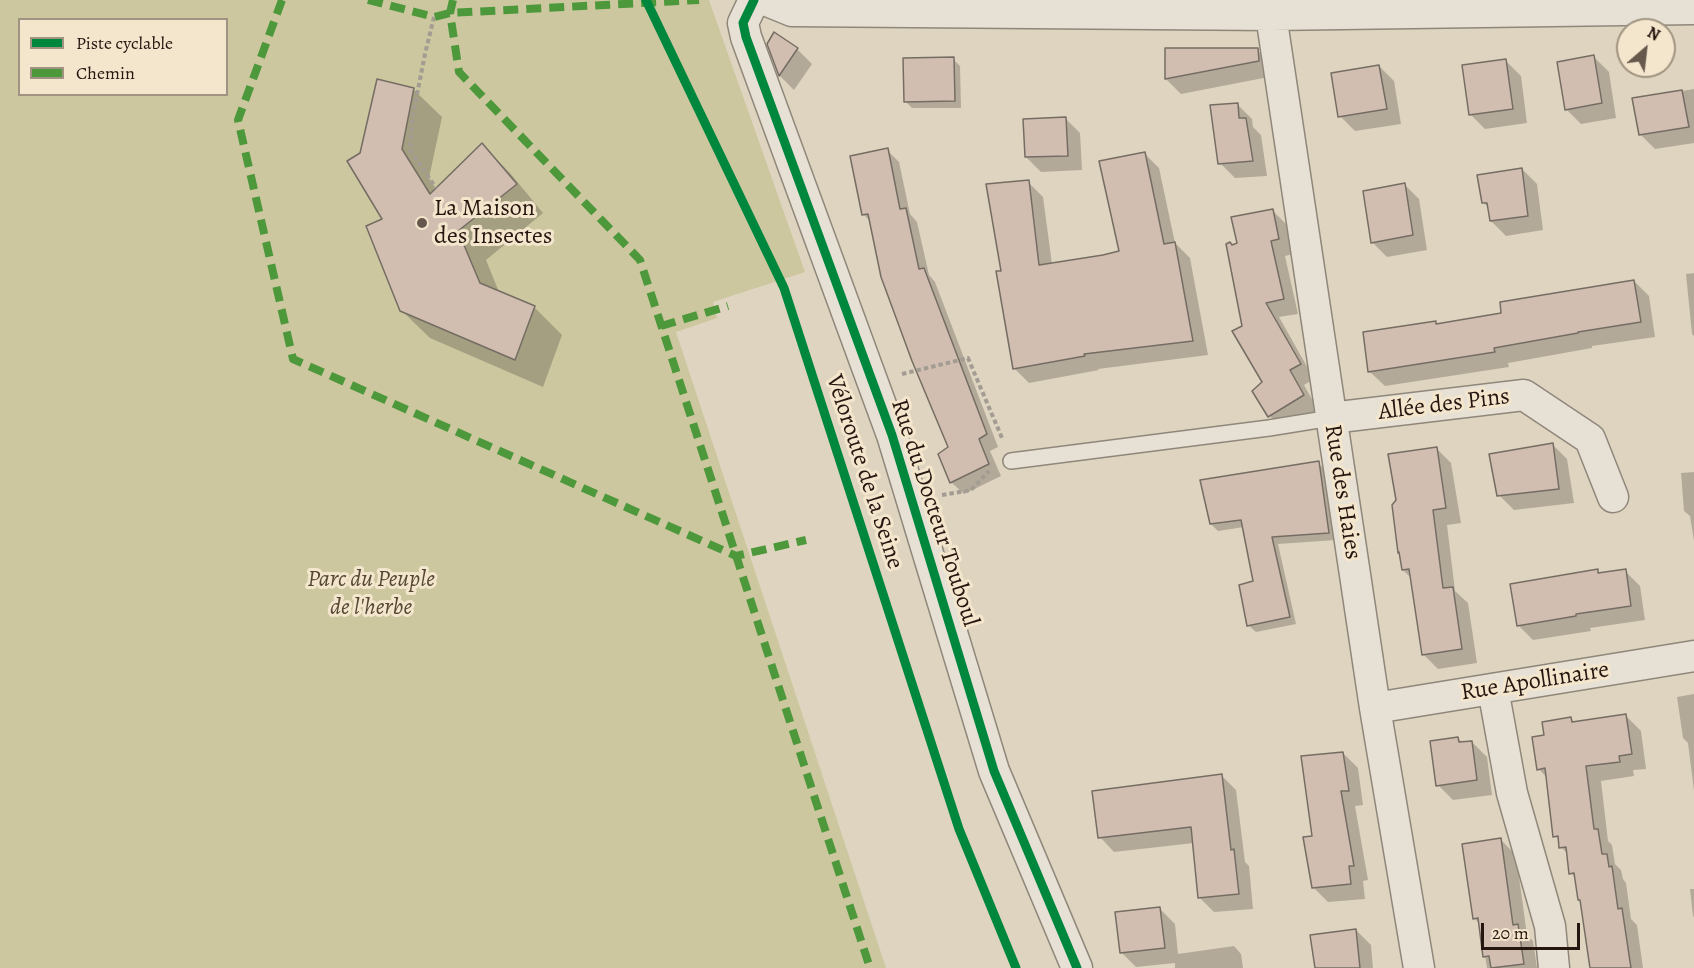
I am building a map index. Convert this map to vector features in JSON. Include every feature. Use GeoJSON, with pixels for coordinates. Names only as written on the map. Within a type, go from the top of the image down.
{"type":"FeatureCollection","features":[{"type":"Feature","properties":{"kind":"street","name":"Rue du Docteur Touboul"},"geometry":{"type":"LineString","coordinates":[[754,0],[744,23],[746,38],[892,435],[994,771],[1077,968]]}},
{"type":"Feature","properties":{"kind":"street"},"geometry":{"type":"LineString","coordinates":[[765,0],[792,11],[1271,15],[1694,9]]}},
{"type":"Feature","properties":{"kind":"street","name":"Rue des Haies"},"geometry":{"type":"LineString","coordinates":[[1271,15],[1375,708],[1419,968]]}},
{"type":"Feature","properties":{"kind":"street","name":"Allée des Pins"},"geometry":{"type":"LineString","coordinates":[[1331,418],[1524,395],[1590,438],[1613,497]]}},
{"type":"Feature","properties":{"kind":"street","name":"Rue Apollinaire"},"geometry":{"type":"LineString","coordinates":[[1375,708],[1694,656]]}},
{"type":"Feature","properties":{"kind":"street"},"geometry":{"type":"LineString","coordinates":[[1493,689],[1512,793],[1550,926],[1554,968]]}},
{"type":"Feature","properties":{"kind":"lane"},"geometry":{"type":"LineString","coordinates":[[1011,461],[1331,418]]}},
{"type":"Feature","properties":{"kind":"path"},"geometry":{"type":"LineString","coordinates":[[434,17],[412,120],[410,150],[436,188]]}},
{"type":"Feature","properties":{"kind":"path"},"geometry":{"type":"LineString","coordinates":[[871,382],[968,358],[1011,461],[995,465],[971,490],[912,501]]}},
{"type":"Feature","properties":{"kind":"green space","name":"Parc du Peuple de l'herbe"},"geometry":{"type":"Polygon","coordinates":[[[0,0],[709,0],[805,272],[713,302],[717,318],[676,332],[886,968],[0,968],[0,0]]]}},
{"type":"Feature","properties":{"kind":"building"},"geometry":{"type":"Polygon","coordinates":[[[774,32],[798,48],[779,76],[767,44],[774,32]]]}},
{"type":"Feature","properties":{"kind":"building"},"geometry":{"type":"Polygon","coordinates":[[[1165,48],[1258,48],[1259,61],[1165,79],[1165,48]]]}},
{"type":"Feature","properties":{"kind":"building"},"geometry":{"type":"Polygon","coordinates":[[[1594,55],[1602,103],[1565,110],[1557,62],[1594,55]]]}},
{"type":"Feature","properties":{"kind":"building"},"geometry":{"type":"Polygon","coordinates":[[[954,57],[955,101],[904,102],[903,58],[954,57]]]}},
{"type":"Feature","properties":{"kind":"building"},"geometry":{"type":"Polygon","coordinates":[[[1506,59],[1513,109],[1469,115],[1462,65],[1506,59]]]}},
{"type":"Feature","properties":{"kind":"building"},"geometry":{"type":"Polygon","coordinates":[[[1379,65],[1387,109],[1338,117],[1331,73],[1379,65]]]}},
{"type":"Feature","properties":{"kind":"building","name":"La Maison des Insectes"},"geometry":{"type":"Polygon","coordinates":[[[377,79],[414,88],[402,149],[430,194],[482,143],[517,184],[458,231],[480,283],[535,306],[515,360],[400,311],[366,226],[382,219],[347,161],[360,153],[377,79]]]}},
{"type":"Feature","properties":{"kind":"building"},"geometry":{"type":"Polygon","coordinates":[[[1682,90],[1689,127],[1639,135],[1632,98],[1682,90]]]}},
{"type":"Feature","properties":{"kind":"building"},"geometry":{"type":"Polygon","coordinates":[[[1238,103],[1239,118],[1246,118],[1253,161],[1218,164],[1210,105],[1238,103]]]}},
{"type":"Feature","properties":{"kind":"building"},"geometry":{"type":"Polygon","coordinates":[[[1066,117],[1068,156],[1025,157],[1023,119],[1066,117]]]}},
{"type":"Feature","properties":{"kind":"building"},"geometry":{"type":"Polygon","coordinates":[[[888,148],[900,209],[906,208],[919,269],[924,268],[987,434],[979,439],[989,464],[950,483],[938,454],[948,447],[912,361],[881,277],[868,214],[862,215],[850,156],[888,148]]]}},
{"type":"Feature","properties":{"kind":"building"},"geometry":{"type":"Polygon","coordinates":[[[1145,152],[1164,244],[1175,242],[1193,341],[1084,354],[1085,356],[1013,369],[996,271],[1001,271],[986,184],[1029,180],[1039,265],[1103,255],[1119,251],[1099,161],[1145,152]]]}},
{"type":"Feature","properties":{"kind":"building"},"geometry":{"type":"Polygon","coordinates":[[[1522,168],[1528,216],[1490,221],[1487,203],[1482,203],[1477,175],[1522,168]]]}},
{"type":"Feature","properties":{"kind":"building"},"geometry":{"type":"Polygon","coordinates":[[[1405,183],[1413,235],[1371,243],[1363,191],[1405,183]]]}},
{"type":"Feature","properties":{"kind":"building"},"geometry":{"type":"Polygon","coordinates":[[[1273,209],[1279,239],[1271,241],[1284,299],[1266,303],[1301,364],[1290,370],[1304,395],[1268,417],[1252,391],[1262,382],[1232,331],[1242,326],[1226,244],[1237,243],[1231,217],[1273,209]]]}},
{"type":"Feature","properties":{"kind":"building"},"geometry":{"type":"Polygon","coordinates":[[[1634,280],[1641,322],[1494,348],[1495,352],[1368,372],[1363,332],[1436,321],[1436,324],[1501,313],[1500,302],[1634,280]]]}},
{"type":"Feature","properties":{"kind":"building"},"geometry":{"type":"Polygon","coordinates":[[[1553,443],[1559,489],[1497,496],[1489,454],[1553,443]]]}},
{"type":"Feature","properties":{"kind":"building"},"geometry":{"type":"Polygon","coordinates":[[[1437,447],[1446,508],[1433,510],[1443,588],[1453,587],[1462,649],[1422,655],[1409,569],[1402,570],[1398,553],[1392,505],[1396,500],[1388,454],[1437,447]]]}},
{"type":"Feature","properties":{"kind":"building"},"geometry":{"type":"Polygon","coordinates":[[[1319,461],[1329,533],[1272,537],[1290,617],[1247,626],[1239,585],[1253,581],[1241,520],[1210,524],[1200,480],[1319,461]]]}},
{"type":"Feature","properties":{"kind":"building"},"geometry":{"type":"Polygon","coordinates":[[[1598,569],[1598,573],[1626,569],[1631,606],[1517,626],[1510,584],[1598,569]]]}},
{"type":"Feature","properties":{"kind":"building"},"geometry":{"type":"Polygon","coordinates":[[[1626,714],[1632,754],[1619,756],[1620,762],[1586,766],[1594,829],[1598,829],[1602,854],[1607,854],[1609,867],[1612,866],[1618,909],[1622,908],[1631,968],[1590,968],[1574,873],[1569,874],[1566,847],[1559,848],[1558,836],[1553,837],[1545,768],[1537,770],[1532,737],[1544,735],[1542,722],[1571,717],[1572,722],[1626,714]]]}},
{"type":"Feature","properties":{"kind":"building"},"geometry":{"type":"Polygon","coordinates":[[[1458,737],[1459,742],[1472,741],[1477,780],[1436,786],[1430,741],[1458,737]]]}},
{"type":"Feature","properties":{"kind":"building"},"geometry":{"type":"Polygon","coordinates":[[[1343,752],[1349,791],[1341,791],[1354,866],[1349,866],[1351,884],[1312,888],[1303,837],[1312,836],[1301,756],[1343,752]]]}},
{"type":"Feature","properties":{"kind":"building"},"geometry":{"type":"Polygon","coordinates":[[[1222,774],[1239,894],[1198,898],[1191,827],[1098,838],[1092,791],[1222,774]]]}},
{"type":"Feature","properties":{"kind":"building"},"geometry":{"type":"Polygon","coordinates":[[[1501,838],[1513,925],[1518,924],[1524,964],[1491,968],[1489,956],[1483,957],[1478,918],[1473,919],[1462,844],[1501,838]]]}},
{"type":"Feature","properties":{"kind":"building"},"geometry":{"type":"Polygon","coordinates":[[[1160,907],[1165,948],[1120,953],[1115,912],[1160,907]]]}},
{"type":"Feature","properties":{"kind":"building"},"geometry":{"type":"Polygon","coordinates":[[[1356,929],[1360,968],[1315,968],[1310,935],[1356,929]]]}},
{"type":"Feature","properties":{"kind":"marked path"},"geometry":{"type":"LineString","coordinates":[[282,0],[238,120],[293,359],[736,556],[806,540]]}},
{"type":"Feature","properties":{"kind":"marked path"},"geometry":{"type":"LineString","coordinates":[[368,0],[434,17],[450,13],[699,0]]}},
{"type":"Feature","properties":{"kind":"marked path"},"geometry":{"type":"LineString","coordinates":[[453,0],[450,13],[459,72],[640,260],[870,968]]}},
{"type":"Feature","properties":{"kind":"marked path"},"geometry":{"type":"LineString","coordinates":[[661,326],[728,306]]}},
{"type":"Feature","properties":{"kind":"cycle path","name":"Véloroute de la Seine"},"geometry":{"type":"LineString","coordinates":[[646,0],[784,288],[959,829],[1016,968]]}},
{"type":"Feature","properties":{"kind":"cycle path"},"geometry":{"type":"LineString","coordinates":[[754,0],[743,23],[746,37],[892,435],[994,771],[1077,968]]}},
{"type":"Feature","properties":{"kind":"place","name":"La Maison des Insectes"},"geometry":{"type":"Point","coordinates":[422,223]}}]}
